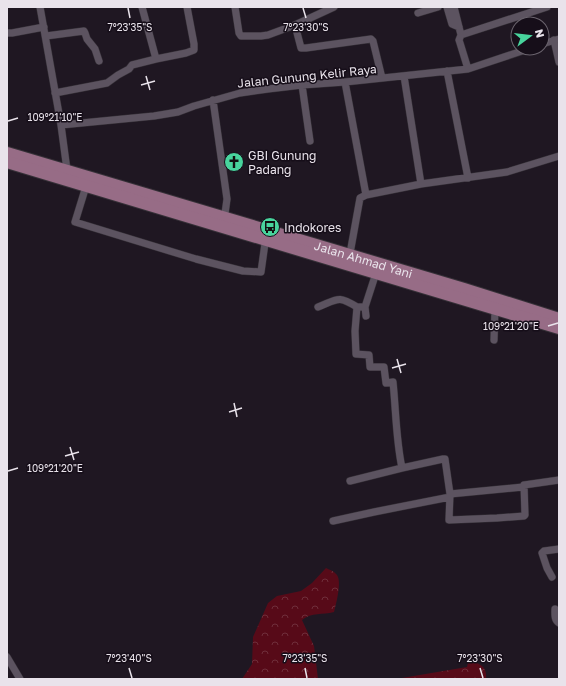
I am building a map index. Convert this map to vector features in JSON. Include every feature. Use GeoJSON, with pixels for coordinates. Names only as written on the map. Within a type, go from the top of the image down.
{"type":"FeatureCollection","features":[{"type":"Feature","properties":{"kind":"main road","name":"Jalan Ahmad Yani"},"geometry":{"type":"LineString","coordinates":[[7,153],[67,170],[88,181]]}},
{"type":"Feature","properties":{"kind":"main road","name":"Jalan Ahmad Yani"},"geometry":{"type":"LineString","coordinates":[[7,162],[88,181],[348,260],[464,289],[559,319]]}},
{"type":"Feature","properties":{"kind":"main road","name":"Jalan Ahmad Yani"},"geometry":{"type":"LineString","coordinates":[[348,260],[376,273],[559,328]]}},
{"type":"Feature","properties":{"kind":"street"},"geometry":{"type":"LineString","coordinates":[[40,7],[61,125],[67,170]]}},
{"type":"Feature","properties":{"kind":"street"},"geometry":{"type":"LineString","coordinates":[[142,7],[156,60]]}},
{"type":"Feature","properties":{"kind":"street"},"geometry":{"type":"LineString","coordinates":[[55,93],[107,83],[128,70],[132,65],[194,50],[187,7]]}},
{"type":"Feature","properties":{"kind":"street"},"geometry":{"type":"LineString","coordinates":[[235,7],[239,33],[245,37],[265,36],[295,25],[334,7]]}},
{"type":"Feature","properties":{"kind":"street"},"geometry":{"type":"LineString","coordinates":[[418,12],[438,7]]}},
{"type":"Feature","properties":{"kind":"street"},"geometry":{"type":"LineString","coordinates":[[447,7],[451,23],[456,26]]}},
{"type":"Feature","properties":{"kind":"street"},"geometry":{"type":"LineString","coordinates":[[454,7],[456,26],[461,35],[460,43],[463,70]]}},
{"type":"Feature","properties":{"kind":"street"},"geometry":{"type":"LineString","coordinates":[[461,35],[547,7]]}},
{"type":"Feature","properties":{"kind":"street"},"geometry":{"type":"LineString","coordinates":[[295,25],[300,47],[302,48],[370,39],[373,41],[382,78]]}},
{"type":"Feature","properties":{"kind":"street"},"geometry":{"type":"LineString","coordinates":[[7,33],[12,34],[44,27]]}},
{"type":"Feature","properties":{"kind":"street"},"geometry":{"type":"LineString","coordinates":[[46,36],[84,31],[87,39],[95,49],[99,61]]}},
{"type":"Feature","properties":{"kind":"street"},"geometry":{"type":"LineString","coordinates":[[557,40],[559,62]]}},
{"type":"Feature","properties":{"kind":"street","name":"Jalan Gunung Kelir Raya"},"geometry":{"type":"LineString","coordinates":[[61,125],[154,116],[178,112],[213,100],[240,93],[270,88],[463,70],[510,55]]}},
{"type":"Feature","properties":{"kind":"street"},"geometry":{"type":"LineString","coordinates":[[447,71],[468,178]]}},
{"type":"Feature","properties":{"kind":"street"},"geometry":{"type":"LineString","coordinates":[[404,76],[421,184]]}},
{"type":"Feature","properties":{"kind":"street"},"geometry":{"type":"LineString","coordinates":[[345,82],[366,195]]}},
{"type":"Feature","properties":{"kind":"street"},"geometry":{"type":"LineString","coordinates":[[302,85],[310,141]]}},
{"type":"Feature","properties":{"kind":"street"},"geometry":{"type":"LineString","coordinates":[[213,100],[227,200],[224,222]]}},
{"type":"Feature","properties":{"kind":"street"},"geometry":{"type":"LineString","coordinates":[[348,260],[360,198],[366,195],[421,184],[507,172],[559,156]]}},
{"type":"Feature","properties":{"kind":"street"},"geometry":{"type":"LineString","coordinates":[[88,181],[76,222],[170,251],[243,271],[261,272],[264,258],[273,237]]}},
{"type":"Feature","properties":{"kind":"street"},"geometry":{"type":"LineString","coordinates":[[366,316],[365,307],[376,273]]}},
{"type":"Feature","properties":{"kind":"street"},"geometry":{"type":"LineString","coordinates":[[318,307],[338,299],[343,299],[357,307],[365,307]]}},
{"type":"Feature","properties":{"kind":"street"},"geometry":{"type":"LineString","coordinates":[[357,307],[355,331],[356,354],[369,355],[370,367],[384,367],[386,383],[393,382],[402,468]]}},
{"type":"Feature","properties":{"kind":"street"},"geometry":{"type":"LineString","coordinates":[[494,340],[495,309]]}},
{"type":"Feature","properties":{"kind":"street"},"geometry":{"type":"LineString","coordinates":[[350,481],[444,459],[450,496],[450,521],[522,517],[525,515],[523,487]]}},
{"type":"Feature","properties":{"kind":"street"},"geometry":{"type":"LineString","coordinates":[[332,522],[450,496],[523,487],[525,484],[559,480]]}},
{"type":"Feature","properties":{"kind":"street"},"geometry":{"type":"LineString","coordinates":[[552,577],[547,568],[542,552],[546,550],[559,549]]}},
{"type":"Feature","properties":{"kind":"street"},"geometry":{"type":"LineString","coordinates":[[555,609],[555,619],[559,623]]}},
{"type":"Feature","properties":{"kind":"street"},"geometry":{"type":"LineString","coordinates":[[7,657],[20,679]]}},
{"type":"Feature","properties":{"kind":"green space"},"geometry":{"type":"Polygon","coordinates":[[[326,568],[335,572],[339,583],[334,612],[313,615],[302,620],[314,646],[318,679],[242,679],[252,664],[253,637],[268,603],[277,596],[301,591],[312,583],[326,568]]]}},
{"type":"Feature","properties":{"kind":"green space"},"geometry":{"type":"Polygon","coordinates":[[[474,662],[484,668],[486,679],[396,679],[467,667],[468,663],[474,662]]]}},
{"type":"Feature","properties":{"kind":"place","name":"GBI Gunung Padang"},"geometry":{"type":"Point","coordinates":[234,162]}},
{"type":"Feature","properties":{"kind":"place","name":"Indokores"},"geometry":{"type":"Point","coordinates":[270,227]}}]}
